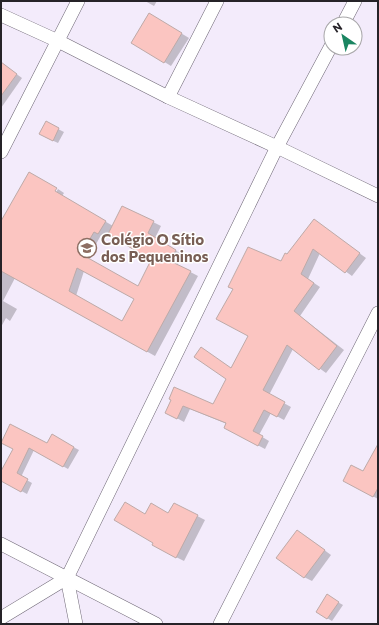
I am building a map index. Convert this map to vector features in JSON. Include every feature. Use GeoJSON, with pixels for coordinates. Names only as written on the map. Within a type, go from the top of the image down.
{"type":"FeatureCollection","features":[{"type":"Feature","properties":{"kind":"street"},"geometry":{"type":"LineString","coordinates":[[1,152],[78,1]]}},
{"type":"Feature","properties":{"kind":"street"},"geometry":{"type":"LineString","coordinates":[[168,97],[218,1]]}},
{"type":"Feature","properties":{"kind":"street"},"geometry":{"type":"LineString","coordinates":[[347,16],[355,1]]}},
{"type":"Feature","properties":{"kind":"street"},"geometry":{"type":"LineString","coordinates":[[1,15],[58,41],[168,97],[278,147],[378,196]]}},
{"type":"Feature","properties":{"kind":"street"},"geometry":{"type":"LineString","coordinates":[[1,618],[67,578],[278,147],[326,56]]}},
{"type":"Feature","properties":{"kind":"street"},"geometry":{"type":"LineString","coordinates":[[220,624],[378,312]]}},
{"type":"Feature","properties":{"kind":"street"},"geometry":{"type":"LineString","coordinates":[[1,544],[156,624]]}},
{"type":"Feature","properties":{"kind":"street"},"geometry":{"type":"LineString","coordinates":[[67,578],[76,624]]}},
{"type":"Feature","properties":{"kind":"building"},"geometry":{"type":"Polygon","coordinates":[[[149,13],[182,33],[164,63],[131,43],[149,13]]]}},
{"type":"Feature","properties":{"kind":"building"},"geometry":{"type":"Polygon","coordinates":[[[1,62],[17,74],[1,96],[1,62]]]}},
{"type":"Feature","properties":{"kind":"building"},"geometry":{"type":"Polygon","coordinates":[[[46,121],[59,128],[53,141],[39,134],[46,121]]]}},
{"type":"Feature","properties":{"kind":"building"},"geometry":{"type":"Polygon","coordinates":[[[29,172],[57,188],[55,191],[106,221],[98,234],[94,232],[81,254],[138,286],[151,260],[108,234],[122,206],[154,221],[148,233],[176,250],[170,261],[191,271],[147,352],[1,271],[1,221],[29,172]],[[77,268],[69,291],[122,321],[134,299],[77,268]]]}},
{"type":"Feature","properties":{"kind":"building"},"geometry":{"type":"Polygon","coordinates":[[[314,219],[360,253],[345,273],[313,249],[301,274],[314,283],[294,311],[337,346],[319,370],[287,345],[263,390],[285,402],[277,417],[264,410],[253,431],[263,436],[258,446],[224,428],[226,423],[183,406],[177,419],[165,413],[171,400],[169,399],[174,387],[213,404],[226,379],[194,357],[201,347],[231,368],[248,336],[216,319],[233,289],[228,287],[248,247],[281,261],[285,253],[287,254],[314,219]]]}},
{"type":"Feature","properties":{"kind":"building"},"geometry":{"type":"Polygon","coordinates":[[[10,424],[47,443],[52,434],[74,447],[63,467],[29,448],[17,473],[28,479],[21,492],[1,481],[1,471],[13,449],[1,443],[10,424]]]}},
{"type":"Feature","properties":{"kind":"building"},"geometry":{"type":"Polygon","coordinates":[[[378,444],[378,488],[373,497],[343,481],[351,465],[363,471],[378,444]]]}},
{"type":"Feature","properties":{"kind":"building"},"geometry":{"type":"Polygon","coordinates":[[[125,502],[145,514],[151,503],[168,513],[174,503],[198,515],[176,558],[152,545],[153,543],[114,520],[125,502]]]}},
{"type":"Feature","properties":{"kind":"building"},"geometry":{"type":"Polygon","coordinates":[[[297,530],[325,550],[304,578],[276,558],[297,530]]]}},
{"type":"Feature","properties":{"kind":"building"},"geometry":{"type":"Polygon","coordinates":[[[327,594],[339,602],[327,619],[316,612],[327,594]]]}},
{"type":"Feature","properties":{"kind":"place","name":"Colégio O Sítio dos Pequeninos"},"geometry":{"type":"Point","coordinates":[87,248]}}]}
